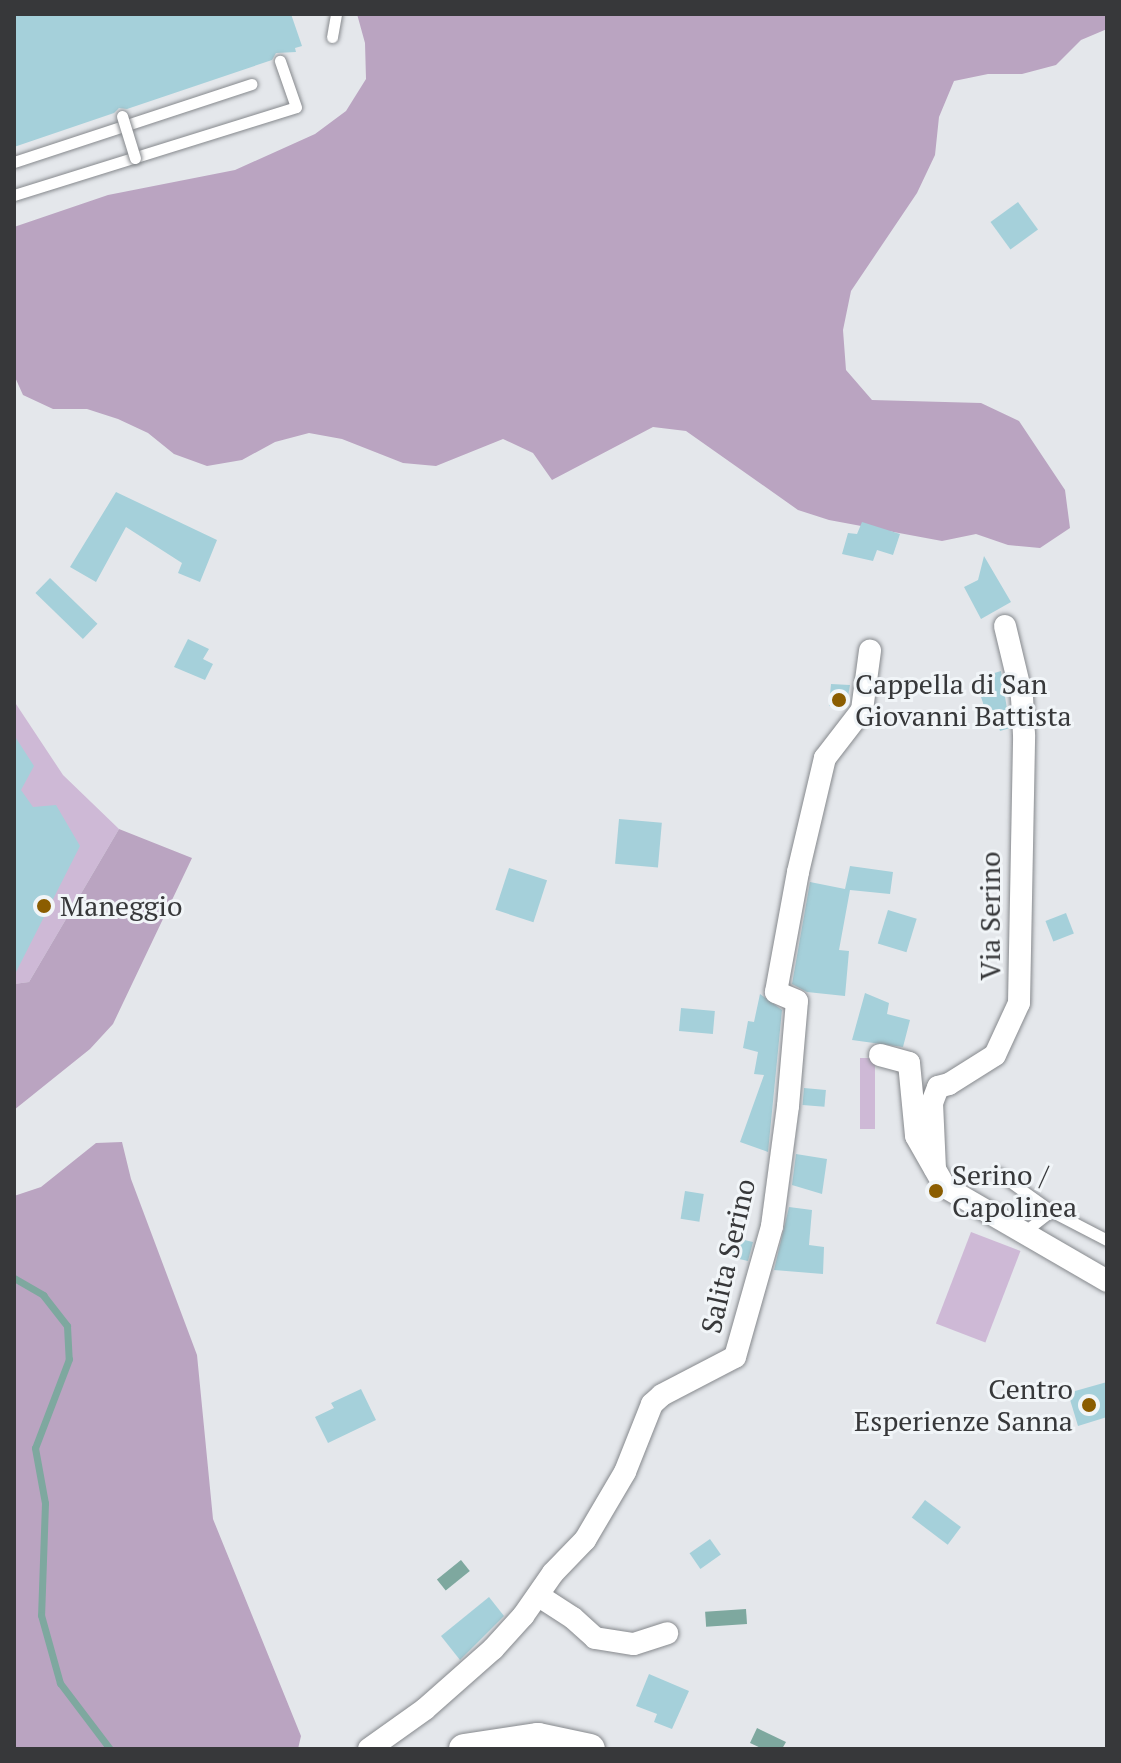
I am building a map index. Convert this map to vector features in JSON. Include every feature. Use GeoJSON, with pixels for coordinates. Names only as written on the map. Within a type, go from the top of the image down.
{"type":"FeatureCollection","features":[{"type":"Feature","properties":{"kind":"street","name":"Via Serino"},"geometry":{"type":"LineString","coordinates":[[935,1169],[932,1103],[938,1087],[949,1084],[995,1055],[1019,1003],[1024,735],[1022,697],[1005,626]]}},
{"type":"Feature","properties":{"kind":"street","name":"Salita Serino"},"geometry":{"type":"LineString","coordinates":[[369,1749],[425,1709],[493,1649],[539,1596],[553,1573],[585,1540],[625,1472],[652,1404],[662,1395],[735,1357],[772,1226],[797,1001],[776,992],[825,758],[862,710],[870,651]]}},
{"type":"Feature","properties":{"kind":"street"},"geometry":{"type":"LineString","coordinates":[[880,1055],[909,1063],[916,1136],[945,1187],[1107,1281]]}},
{"type":"Feature","properties":{"kind":"street"},"geometry":{"type":"LineString","coordinates":[[539,1596],[573,1618],[595,1638],[634,1644],[667,1633]]}},
{"type":"Feature","properties":{"kind":"street"},"geometry":{"type":"LineString","coordinates":[[464,1749],[538,1738],[590,1749]]}},
{"type":"Feature","properties":{"kind":"lane"},"geometry":{"type":"LineString","coordinates":[[332,37],[336,14]]}},
{"type":"Feature","properties":{"kind":"lane"},"geometry":{"type":"LineString","coordinates":[[14,195],[296,107],[280,61]]}},
{"type":"Feature","properties":{"kind":"lane"},"geometry":{"type":"LineString","coordinates":[[14,162],[251,84]]}},
{"type":"Feature","properties":{"kind":"lane"},"geometry":{"type":"LineString","coordinates":[[122,116],[135,158]]}},
{"type":"Feature","properties":{"kind":"lane"},"geometry":{"type":"LineString","coordinates":[[998,1173],[1051,1211],[1107,1240]]}},
{"type":"Feature","properties":{"kind":"lane"},"geometry":{"type":"LineString","coordinates":[[1024,1232],[1051,1211]]}},
{"type":"Feature","properties":{"kind":"shaded area"},"geometry":{"type":"Polygon","coordinates":[[[357,14],[1107,14],[1107,29],[1081,40],[1056,65],[1022,74],[988,74],[954,81],[939,117],[935,155],[917,193],[851,291],[843,330],[846,370],[872,400],[981,403],[1019,421],[1065,490],[1070,528],[1040,548],[1008,545],[976,534],[942,541],[829,520],[798,510],[686,431],[653,427],[552,480],[533,453],[503,439],[436,466],[403,463],[342,439],[309,433],[275,442],[242,460],[207,466],[174,454],[148,433],[118,419],[87,409],[53,409],[23,395],[14,375],[14,227],[108,195],[235,170],[315,134],[346,111],[366,79],[365,43],[357,14]]]}},
{"type":"Feature","properties":{"kind":"shaded area","name":"Maneggio"},"geometry":{"type":"Polygon","coordinates":[[[14,701],[63,775],[119,829],[29,982],[14,984],[14,701]]]}},
{"type":"Feature","properties":{"kind":"shaded area"},"geometry":{"type":"Polygon","coordinates":[[[119,829],[192,858],[113,1024],[90,1049],[14,1110],[14,984],[29,982],[119,829]]]}},
{"type":"Feature","properties":{"kind":"shaded area"},"geometry":{"type":"Polygon","coordinates":[[[860,1058],[875,1058],[875,1129],[860,1129],[860,1058]]]}},
{"type":"Feature","properties":{"kind":"shaded area"},"geometry":{"type":"Polygon","coordinates":[[[122,1142],[131,1179],[197,1355],[213,1519],[301,1736],[298,1749],[14,1749],[14,1196],[41,1187],[96,1143],[122,1142]]]}},
{"type":"Feature","properties":{"kind":"shaded area"},"geometry":{"type":"Polygon","coordinates":[[[971,1232],[1020,1251],[985,1342],[936,1323],[971,1232]]]}},
{"type":"Feature","properties":{"kind":"shaded area"},"geometry":{"type":"Polygon","coordinates":[[[461,1560],[470,1571],[446,1590],[437,1580],[461,1560]]]}},
{"type":"Feature","properties":{"kind":"shaded area"},"geometry":{"type":"Polygon","coordinates":[[[746,1609],[747,1624],[706,1627],[705,1612],[746,1609]]]}},
{"type":"Feature","properties":{"kind":"shaded area"},"geometry":{"type":"Polygon","coordinates":[[[757,1728],[786,1742],[782,1749],[763,1749],[750,1743],[757,1728]]]}},
{"type":"Feature","properties":{"kind":"building"},"geometry":{"type":"Polygon","coordinates":[[[14,14],[291,14],[302,46],[295,48],[296,52],[276,53],[272,60],[127,109],[119,108],[114,113],[14,147],[14,14]]]}},
{"type":"Feature","properties":{"kind":"building"},"geometry":{"type":"Polygon","coordinates":[[[1018,202],[1038,230],[1010,249],[990,222],[1018,202]]]}},
{"type":"Feature","properties":{"kind":"building"},"geometry":{"type":"Polygon","coordinates":[[[116,492],[217,540],[200,582],[178,573],[182,563],[126,527],[96,582],[70,567],[116,492]]]}},
{"type":"Feature","properties":{"kind":"building"},"geometry":{"type":"Polygon","coordinates":[[[862,522],[900,534],[893,555],[877,550],[873,561],[842,554],[848,533],[857,534],[862,522]]]}},
{"type":"Feature","properties":{"kind":"building"},"geometry":{"type":"Polygon","coordinates":[[[984,556],[1011,602],[981,619],[964,587],[978,580],[984,556]]]}},
{"type":"Feature","properties":{"kind":"building"},"geometry":{"type":"Polygon","coordinates":[[[50,578],[97,624],[83,639],[35,593],[50,578]]]}},
{"type":"Feature","properties":{"kind":"building"},"geometry":{"type":"Polygon","coordinates":[[[188,639],[209,649],[203,659],[213,664],[205,680],[174,667],[188,639]]]}},
{"type":"Feature","properties":{"kind":"building"},"geometry":{"type":"Polygon","coordinates":[[[1001,671],[1010,728],[1000,731],[993,710],[986,712],[975,679],[1001,671]]]}},
{"type":"Feature","properties":{"kind":"building","name":"Cappella di San Giovanni Battista"},"geometry":{"type":"Polygon","coordinates":[[[831,684],[850,685],[846,708],[829,706],[831,684]]]}},
{"type":"Feature","properties":{"kind":"building"},"geometry":{"type":"Polygon","coordinates":[[[14,735],[34,766],[21,790],[33,807],[56,805],[80,846],[14,976],[14,735]]]}},
{"type":"Feature","properties":{"kind":"building"},"geometry":{"type":"Polygon","coordinates":[[[619,819],[662,823],[658,868],[615,864],[619,819]]]}},
{"type":"Feature","properties":{"kind":"building"},"geometry":{"type":"Polygon","coordinates":[[[850,866],[893,872],[890,894],[850,890],[839,950],[849,951],[845,996],[807,992],[792,984],[810,882],[845,889],[850,866]]]}},
{"type":"Feature","properties":{"kind":"building"},"geometry":{"type":"Polygon","coordinates":[[[509,868],[547,880],[533,922],[495,910],[509,868]]]}},
{"type":"Feature","properties":{"kind":"building"},"geometry":{"type":"Polygon","coordinates":[[[888,910],[917,919],[906,952],[878,943],[888,910]]]}},
{"type":"Feature","properties":{"kind":"building"},"geometry":{"type":"Polygon","coordinates":[[[1066,913],[1074,934],[1053,941],[1045,921],[1066,913]]]}},
{"type":"Feature","properties":{"kind":"building"},"geometry":{"type":"Polygon","coordinates":[[[865,993],[889,1003],[887,1014],[910,1020],[903,1047],[852,1040],[865,993]]]}},
{"type":"Feature","properties":{"kind":"building"},"geometry":{"type":"Polygon","coordinates":[[[760,994],[782,1010],[768,1152],[740,1142],[764,1075],[754,1074],[758,1052],[743,1048],[748,1021],[754,1022],[760,994]]]}},
{"type":"Feature","properties":{"kind":"building"},"geometry":{"type":"Polygon","coordinates":[[[681,1008],[715,1011],[713,1034],[679,1031],[681,1008]]]}},
{"type":"Feature","properties":{"kind":"building"},"geometry":{"type":"Polygon","coordinates":[[[804,1088],[826,1090],[824,1107],[803,1105],[804,1088]]]}},
{"type":"Feature","properties":{"kind":"building"},"geometry":{"type":"Polygon","coordinates":[[[796,1154],[827,1159],[822,1194],[792,1185],[796,1154]]]}},
{"type":"Feature","properties":{"kind":"building"},"geometry":{"type":"Polygon","coordinates":[[[685,1191],[704,1194],[699,1222],[681,1219],[685,1191]]]}},
{"type":"Feature","properties":{"kind":"building"},"geometry":{"type":"Polygon","coordinates":[[[789,1207],[812,1210],[809,1245],[824,1247],[823,1274],[774,1270],[789,1207]]]}},
{"type":"Feature","properties":{"kind":"building"},"geometry":{"type":"Polygon","coordinates":[[[736,1238],[753,1242],[748,1261],[726,1256],[736,1238]]]}},
{"type":"Feature","properties":{"kind":"building","name":"Centro Esperienze Sanna"},"geometry":{"type":"Polygon","coordinates":[[[1107,1382],[1107,1417],[1078,1426],[1068,1393],[1107,1382]]]}},
{"type":"Feature","properties":{"kind":"building"},"geometry":{"type":"Polygon","coordinates":[[[361,1389],[376,1420],[328,1443],[315,1417],[334,1408],[331,1403],[361,1389]]]}},
{"type":"Feature","properties":{"kind":"building"},"geometry":{"type":"Polygon","coordinates":[[[925,1500],[961,1527],[948,1545],[912,1518],[925,1500]]]}},
{"type":"Feature","properties":{"kind":"building"},"geometry":{"type":"Polygon","coordinates":[[[710,1539],[721,1555],[700,1569],[690,1553],[710,1539]]]}},
{"type":"Feature","properties":{"kind":"building"},"geometry":{"type":"Polygon","coordinates":[[[489,1597],[504,1616],[460,1660],[441,1636],[489,1597]]]}},
{"type":"Feature","properties":{"kind":"building"},"geometry":{"type":"Polygon","coordinates":[[[649,1674],[689,1691],[672,1729],[654,1722],[657,1714],[636,1706],[649,1674]]]}},
{"type":"Feature","properties":{"kind":"waterway"},"geometry":{"type":"LineString","coordinates":[[14,1278],[43,1295],[67,1326],[69,1359],[35,1448],[45,1503],[41,1615],[60,1683],[110,1749]]}},
{"type":"Feature","properties":{"kind":"place","name":"Cappella di San Giovanni Battista"},"geometry":{"type":"Point","coordinates":[839,700]}},
{"type":"Feature","properties":{"kind":"place","name":"Maneggio"},"geometry":{"type":"Point","coordinates":[44,906]}},
{"type":"Feature","properties":{"kind":"place","name":"Serino / Capolinea"},"geometry":{"type":"Point","coordinates":[936,1191]}},
{"type":"Feature","properties":{"kind":"place","name":"Centro Esperienze Sanna"},"geometry":{"type":"Point","coordinates":[1089,1405]}}]}
